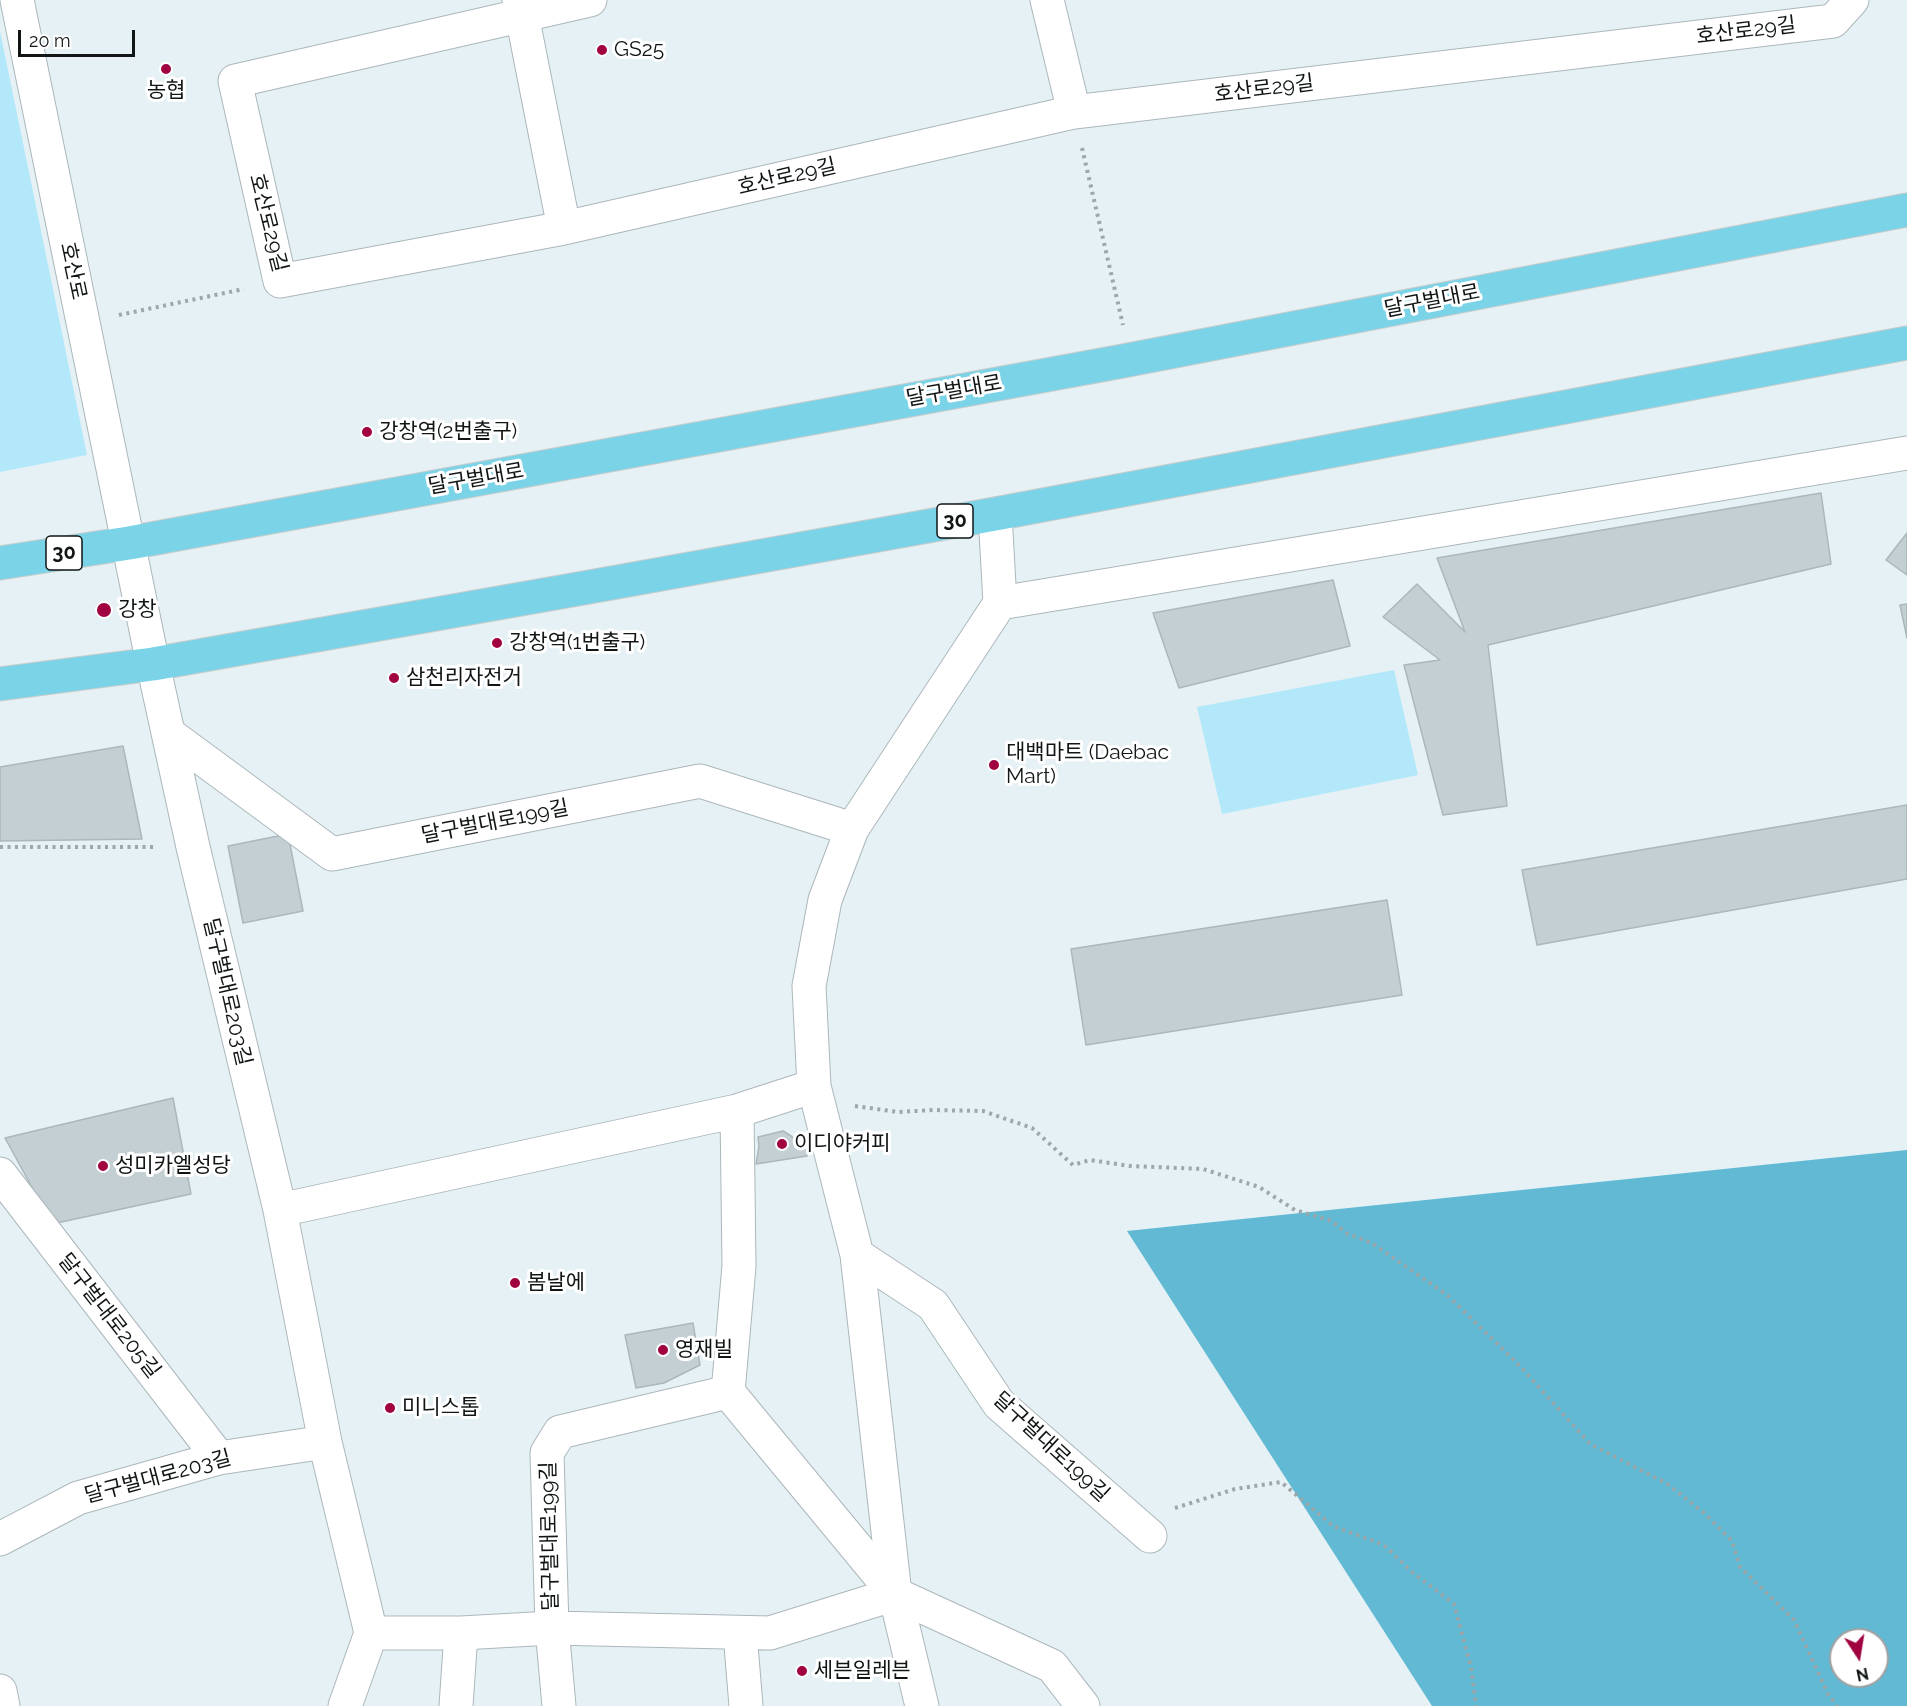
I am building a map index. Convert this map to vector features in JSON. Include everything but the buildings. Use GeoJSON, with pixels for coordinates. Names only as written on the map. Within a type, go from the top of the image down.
{"type":"FeatureCollection","features":[{"type":"Feature","properties":{"kind":"main road","name":"달구벌대로"},"geometry":{"type":"LineString","coordinates":[[0,563],[129,543],[1130,359],[1907,210]]}},
{"type":"Feature","properties":{"kind":"main road","name":"30"},"geometry":{"type":"LineString","coordinates":[[0,684],[153,664],[995,514],[1907,343]]}},
{"type":"Feature","properties":{"kind":"street","name":"호산로"},"geometry":{"type":"LineString","coordinates":[[17,0],[129,543]]}},
{"type":"Feature","properties":{"kind":"street","name":"호산로29길"},"geometry":{"type":"LineString","coordinates":[[591,0],[521,8],[234,81],[280,281],[564,228],[1074,112],[1833,21],[1852,0]]}},
{"type":"Feature","properties":{"kind":"street"},"geometry":{"type":"LineString","coordinates":[[1047,0],[1074,112]]}},
{"type":"Feature","properties":{"kind":"street"},"geometry":{"type":"LineString","coordinates":[[521,8],[564,228]]}},
{"type":"Feature","properties":{"kind":"street"},"geometry":{"type":"LineString","coordinates":[[1000,603],[1907,453]]}},
{"type":"Feature","properties":{"kind":"street"},"geometry":{"type":"LineString","coordinates":[[922,1706],[895,1594],[857,1255],[817,1094],[809,986],[825,900],[852,829],[1000,603],[995,514]]}},
{"type":"Feature","properties":{"kind":"street","name":"달구벌대로203길"},"geometry":{"type":"LineString","coordinates":[[129,543],[193,847],[280,1210],[325,1442],[371,1633]]}},
{"type":"Feature","properties":{"kind":"street","name":"달구벌대로199길"},"geometry":{"type":"LineString","coordinates":[[169,734],[332,854],[700,781],[852,829]]}},
{"type":"Feature","properties":{"kind":"street"},"geometry":{"type":"LineString","coordinates":[[280,1210],[817,1094]]}},
{"type":"Feature","properties":{"kind":"street"},"geometry":{"type":"LineString","coordinates":[[737,1112],[739,1266],[728,1392],[895,1594],[1052,1666],[1083,1706]]}},
{"type":"Feature","properties":{"kind":"street","name":"달구벌대로205길"},"geometry":{"type":"LineString","coordinates":[[0,1174],[219,1458]]}},
{"type":"Feature","properties":{"kind":"street","name":"달구벌대로199길"},"geometry":{"type":"LineString","coordinates":[[857,1255],[933,1305],[999,1404],[1150,1536]]}},
{"type":"Feature","properties":{"kind":"street","name":"달구벌대로199길"},"geometry":{"type":"LineString","coordinates":[[728,1392],[560,1432],[547,1453],[552,1628],[770,1633],[895,1594]]}},
{"type":"Feature","properties":{"kind":"street","name":"달구벌대로203길"},"geometry":{"type":"LineString","coordinates":[[0,1539],[78,1498],[219,1458],[325,1442]]}},
{"type":"Feature","properties":{"kind":"street"},"geometry":{"type":"LineString","coordinates":[[345,1706],[371,1633],[461,1634],[552,1628],[559,1706]]}},
{"type":"Feature","properties":{"kind":"street"},"geometry":{"type":"LineString","coordinates":[[740,1633],[746,1706]]}},
{"type":"Feature","properties":{"kind":"street"},"geometry":{"type":"LineString","coordinates":[[456,1706],[461,1634]]}},
{"type":"Feature","properties":{"kind":"street"},"geometry":{"type":"LineString","coordinates":[[0,1691],[3,1706]]}},
{"type":"Feature","properties":{"kind":"path"},"geometry":{"type":"LineString","coordinates":[[1074,112],[1130,359]]}},
{"type":"Feature","properties":{"kind":"path"},"geometry":{"type":"LineString","coordinates":[[84,323],[280,281]]}},
{"type":"Feature","properties":{"kind":"path"},"geometry":{"type":"LineString","coordinates":[[0,847],[193,847]]}},
{"type":"Feature","properties":{"kind":"path"},"geometry":{"type":"LineString","coordinates":[[817,1094],[852,1106],[898,1112],[983,1111],[1032,1128],[1073,1165],[1090,1160],[1130,1166],[1203,1169],[1259,1187],[1294,1210],[1332,1221],[1346,1233],[1372,1243],[1447,1295],[1519,1365],[1590,1444],[1666,1483],[1703,1512],[1732,1541],[1740,1567],[1794,1620],[1828,1694],[1837,1706]]}},
{"type":"Feature","properties":{"kind":"path"},"geometry":{"type":"LineString","coordinates":[[1150,1536],[1151,1516],[1235,1490],[1281,1482],[1333,1526],[1384,1545],[1412,1572],[1454,1604],[1471,1667],[1476,1706]]}},
{"type":"Feature","properties":{"kind":"shaded area"},"geometry":{"type":"Polygon","coordinates":[[[0,31],[87,455],[0,472],[0,31]]]}},
{"type":"Feature","properties":{"kind":"shaded area"},"geometry":{"type":"Polygon","coordinates":[[[1394,670],[1418,775],[1222,814],[1197,707],[1394,670]]]}},
{"type":"Feature","properties":{"kind":"shaded area"},"geometry":{"type":"Polygon","coordinates":[[[1907,1150],[1907,1706],[1432,1706],[1127,1231],[1907,1150]]]}},
{"type":"Feature","properties":{"kind":"place","name":"GS25"},"geometry":{"type":"Point","coordinates":[602,50]}},
{"type":"Feature","properties":{"kind":"place","name":"농협"},"geometry":{"type":"Point","coordinates":[166,69]}},
{"type":"Feature","properties":{"kind":"place","name":"강창역(2번출구)"},"geometry":{"type":"Point","coordinates":[367,432]}},
{"type":"Feature","properties":{"kind":"place","name":"강창"},"geometry":{"type":"Point","coordinates":[104,610]}},
{"type":"Feature","properties":{"kind":"place","name":"강창역(1번출구)"},"geometry":{"type":"Point","coordinates":[497,643]}},
{"type":"Feature","properties":{"kind":"place","name":"삼천리자전거"},"geometry":{"type":"Point","coordinates":[394,678]}},
{"type":"Feature","properties":{"kind":"place","name":"대백마트 (Daebac Mart)"},"geometry":{"type":"Point","coordinates":[994,765]}},
{"type":"Feature","properties":{"kind":"place","name":"이디야커피"},"geometry":{"type":"Point","coordinates":[782,1144]}},
{"type":"Feature","properties":{"kind":"place","name":"성미카엘성당"},"geometry":{"type":"Point","coordinates":[103,1166]}},
{"type":"Feature","properties":{"kind":"place","name":"봄날에"},"geometry":{"type":"Point","coordinates":[515,1283]}},
{"type":"Feature","properties":{"kind":"place","name":"영재빌"},"geometry":{"type":"Point","coordinates":[663,1350]}},
{"type":"Feature","properties":{"kind":"place","name":"미니스톱"},"geometry":{"type":"Point","coordinates":[390,1408]}},
{"type":"Feature","properties":{"kind":"place","name":"세븐일레븐"},"geometry":{"type":"Point","coordinates":[802,1671]}}]}
